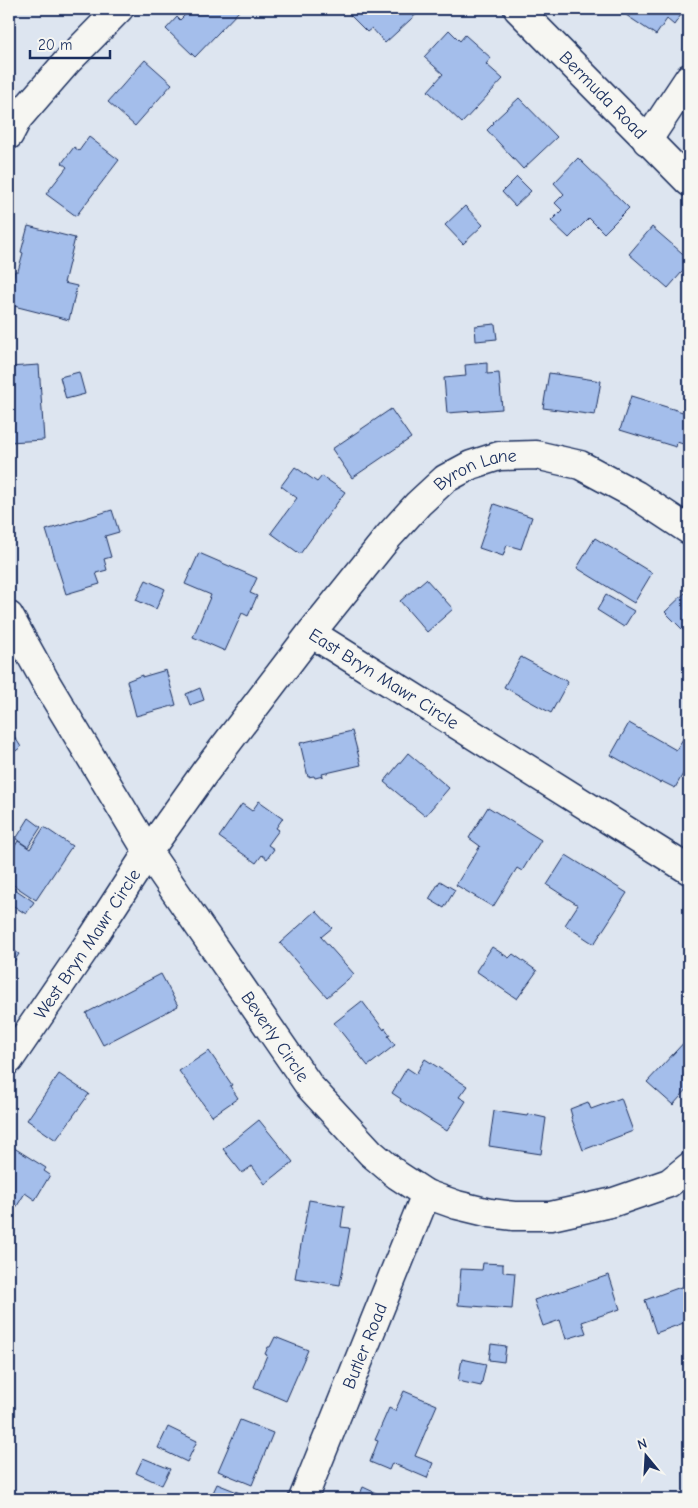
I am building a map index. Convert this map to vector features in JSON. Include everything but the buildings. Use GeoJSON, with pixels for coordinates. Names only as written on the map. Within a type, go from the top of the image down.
{"type":"FeatureCollection","features":[{"type":"Feature","properties":{"kind":"street"},"geometry":{"type":"LineString","coordinates":[[9,135],[18,118],[66,63],[119,9]]}},
{"type":"Feature","properties":{"kind":"street","name":"Bermuda Road"},"geometry":{"type":"LineString","coordinates":[[518,9],[689,182]]}},
{"type":"Feature","properties":{"kind":"street"},"geometry":{"type":"LineString","coordinates":[[648,141],[689,78]]}},
{"type":"Feature","properties":{"kind":"street","name":"Byron Lane"},"geometry":{"type":"LineString","coordinates":[[311,633],[388,537],[418,504],[446,479],[472,465],[499,456],[536,455],[580,465],[636,495],[689,530]]}},
{"type":"Feature","properties":{"kind":"street","name":"Beverly Circle"},"geometry":{"type":"LineString","coordinates":[[9,616],[48,686],[148,852],[310,1087],[372,1152],[397,1175],[426,1194],[457,1206],[514,1216],[551,1216],[614,1202],[669,1183],[689,1167]]}},
{"type":"Feature","properties":{"kind":"street","name":"East Bryn Mawr Circle"},"geometry":{"type":"LineString","coordinates":[[148,852],[205,772],[311,633],[689,870]]}},
{"type":"Feature","properties":{"kind":"street","name":"West Bryn Mawr Circle"},"geometry":{"type":"LineString","coordinates":[[9,1060],[148,852]]}},
{"type":"Feature","properties":{"kind":"street","name":"Butler Road"},"geometry":{"type":"LineString","coordinates":[[303,1499],[426,1194]]}}]}
